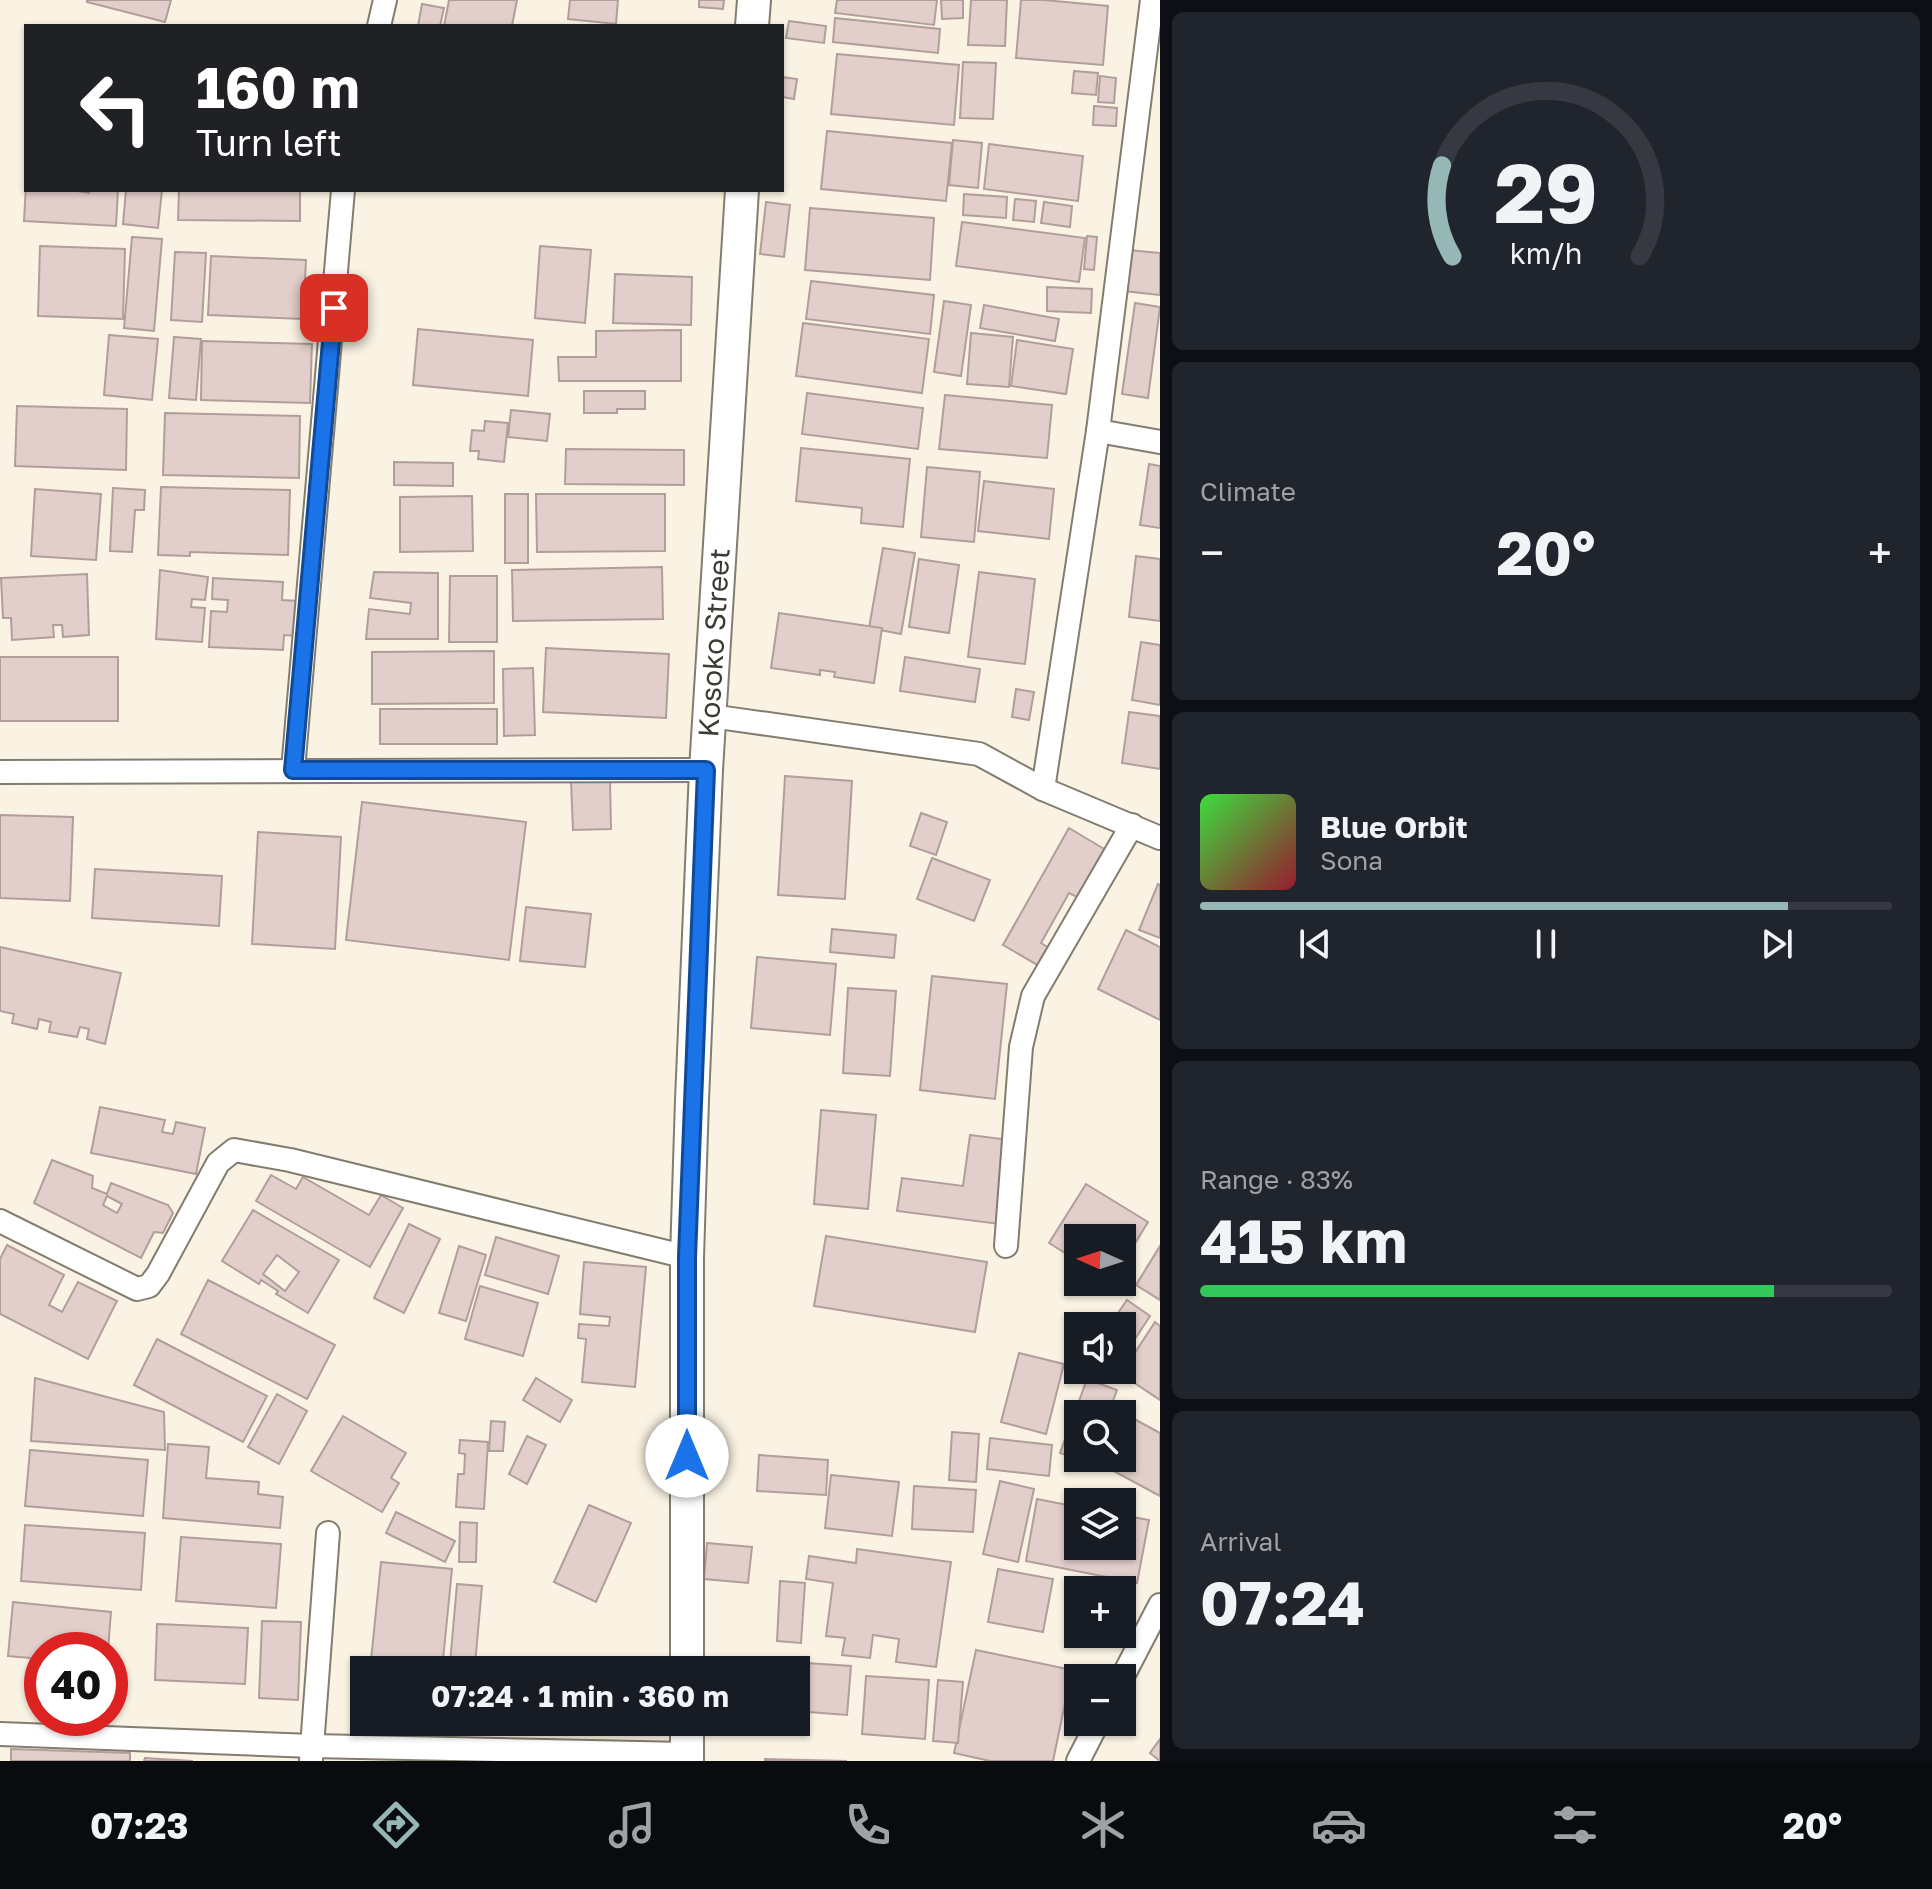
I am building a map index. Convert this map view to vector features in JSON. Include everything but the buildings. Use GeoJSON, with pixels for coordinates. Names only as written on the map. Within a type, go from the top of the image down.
{"type":"FeatureCollection","features":[{"type":"Feature","properties":{"kind":"street"},"geometry":{"type":"LineString","coordinates":[[379,24],[385,0]]}},
{"type":"Feature","properties":{"kind":"street"},"geometry":{"type":"LineString","coordinates":[[752,24],[754,0]]}},
{"type":"Feature","properties":{"kind":"street"},"geometry":{"type":"LineString","coordinates":[[1043,789],[1152,75],[1152,0]]}},
{"type":"Feature","properties":{"kind":"street"},"geometry":{"type":"LineString","coordinates":[[293,770],[343,192]]}},
{"type":"Feature","properties":{"kind":"street","name":"Kosoko Street"},"geometry":{"type":"LineString","coordinates":[[687,1656],[687,1257],[706,770],[742,192]]}},
{"type":"Feature","properties":{"kind":"street"},"geometry":{"type":"LineString","coordinates":[[1098,431],[1160,442]]}},
{"type":"Feature","properties":{"kind":"street"},"geometry":{"type":"LineString","coordinates":[[711,716],[979,754],[1043,789],[1160,838]]}},
{"type":"Feature","properties":{"kind":"street"},"geometry":{"type":"LineString","coordinates":[[0,772],[706,770]]}},
{"type":"Feature","properties":{"kind":"street"},"geometry":{"type":"LineString","coordinates":[[1006,1246],[1021,1047],[1033,996],[1132,825]]}},
{"type":"Feature","properties":{"kind":"street"},"geometry":{"type":"LineString","coordinates":[[0,1221],[137,1289],[149,1286],[218,1163],[234,1150],[290,1160],[687,1257]]}},
{"type":"Feature","properties":{"kind":"street"},"geometry":{"type":"LineString","coordinates":[[311,1754],[328,1533]]}},
{"type":"Feature","properties":{"kind":"street"},"geometry":{"type":"LineString","coordinates":[[1129,1664],[1160,1605]]}},
{"type":"Feature","properties":{"kind":"street"},"geometry":{"type":"LineString","coordinates":[[0,1734],[311,1754],[687,1746]]}},
{"type":"Feature","properties":{"kind":"street"},"geometry":{"type":"LineString","coordinates":[[1078,1761],[1091,1736]]}},
{"type":"Feature","properties":{"kind":"route"},"geometry":{"type":"LineString","coordinates":[[334,308],[293,770],[706,770],[687,1257],[687,1456]]}}]}
